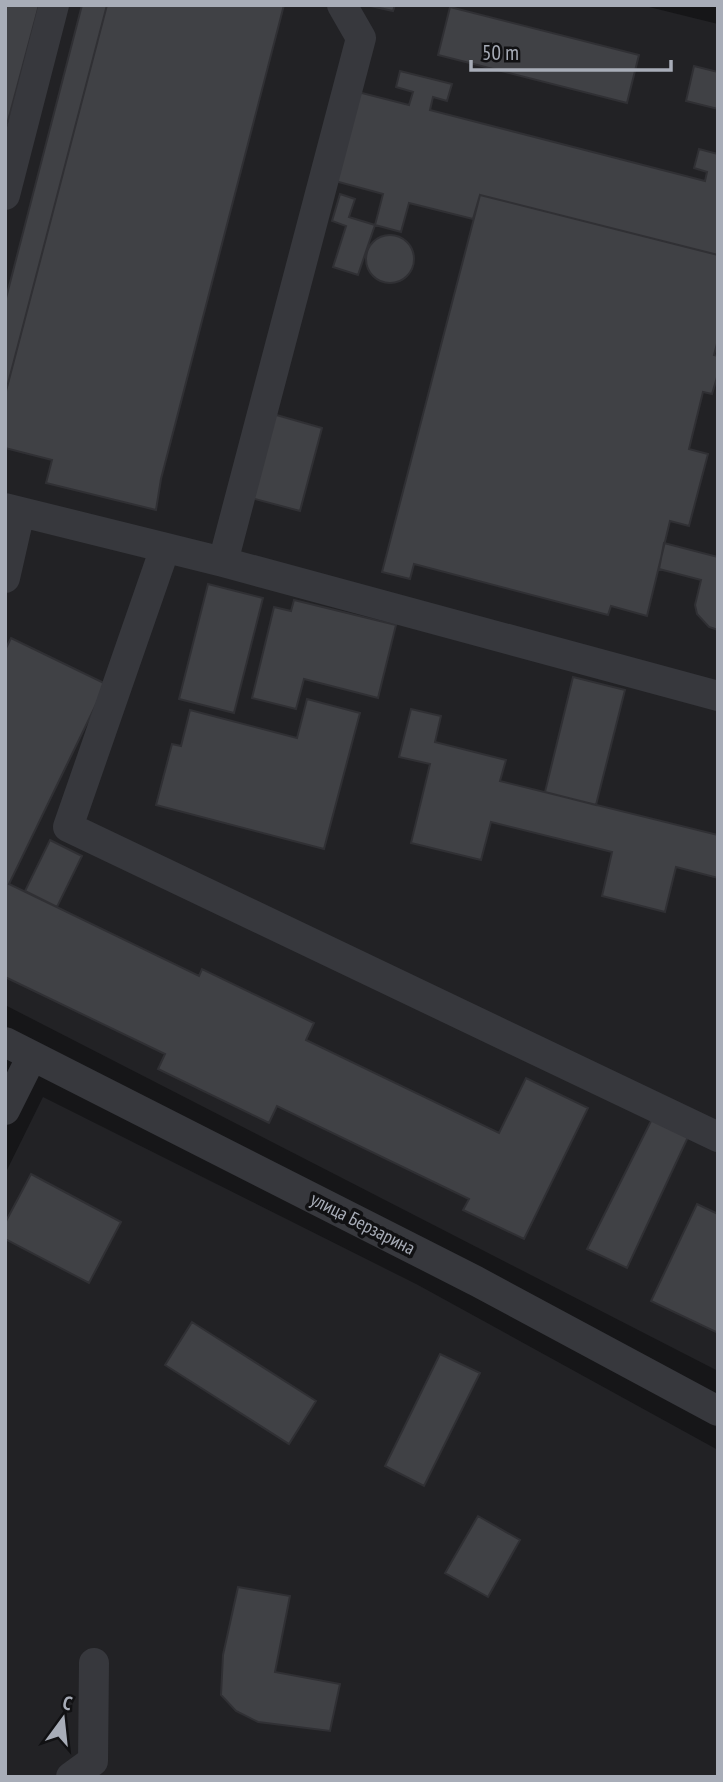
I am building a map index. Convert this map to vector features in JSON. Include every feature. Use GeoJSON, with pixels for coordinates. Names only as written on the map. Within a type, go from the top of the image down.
{"type":"FeatureCollection","features":[{"type":"Feature","properties":{"kind":"street"},"geometry":{"type":"LineString","coordinates":[[5,195],[54,5]]}},
{"type":"Feature","properties":{"kind":"street"},"geometry":{"type":"LineString","coordinates":[[223,562],[361,38],[342,5]]}},
{"type":"Feature","properties":{"kind":"street"},"geometry":{"type":"LineString","coordinates":[[5,578],[13,510],[223,562],[718,695]]}},
{"type":"Feature","properties":{"kind":"street"},"geometry":{"type":"LineString","coordinates":[[165,548],[68,827],[718,1137]]}},
{"type":"Feature","properties":{"kind":"street","name":"улица Берзарина"},"geometry":{"type":"LineString","coordinates":[[5,1042],[477,1281],[718,1411]]}},
{"type":"Feature","properties":{"kind":"street"},"geometry":{"type":"LineString","coordinates":[[5,1110],[32,1056]]}},
{"type":"Feature","properties":{"kind":"street"},"geometry":{"type":"LineString","coordinates":[[71,1777],[93,1760],[94,1663]]}},
{"type":"Feature","properties":{"kind":"shaded area"},"geometry":{"type":"Polygon","coordinates":[[[5,5],[641,5],[718,24],[718,1371],[5,1005],[5,5]]]}},
{"type":"Feature","properties":{"kind":"shaded area"},"geometry":{"type":"Polygon","coordinates":[[[43,1097],[418,1285],[718,1450],[718,1777],[5,1777],[5,1174],[43,1097]]]}},
{"type":"Feature","properties":{"kind":"building"},"geometry":{"type":"Polygon","coordinates":[[[5,5],[39,5],[5,132],[5,5]]]}},
{"type":"Feature","properties":{"kind":"building"},"geometry":{"type":"Polygon","coordinates":[[[82,5],[107,5],[5,395],[5,302],[82,5]]]}},
{"type":"Feature","properties":{"kind":"building"},"geometry":{"type":"Polygon","coordinates":[[[107,5],[284,5],[161,479],[156,510],[46,483],[52,460],[5,448],[5,395],[107,5]]]}},
{"type":"Feature","properties":{"kind":"building"},"geometry":{"type":"Polygon","coordinates":[[[366,5],[395,5],[393,11],[366,5]]]}},
{"type":"Feature","properties":{"kind":"building"},"geometry":{"type":"Polygon","coordinates":[[[450,7],[639,55],[627,103],[438,55],[450,7]]]}},
{"type":"Feature","properties":{"kind":"building"},"geometry":{"type":"Polygon","coordinates":[[[694,66],[718,72],[718,109],[686,101],[694,66]]]}},
{"type":"Feature","properties":{"kind":"building"},"geometry":{"type":"Polygon","coordinates":[[[400,71],[452,84],[447,101],[433,97],[430,110],[705,181],[707,172],[694,168],[699,149],[718,154],[718,255],[480,195],[473,219],[409,203],[401,232],[375,225],[383,194],[335,181],[358,92],[409,105],[413,92],[396,87],[400,71]]]}},
{"type":"Feature","properties":{"kind":"building"},"geometry":{"type":"Polygon","coordinates":[[[340,194],[355,199],[349,217],[375,225],[358,275],[333,267],[346,226],[332,221],[340,194]]]}},
{"type":"Feature","properties":{"kind":"building"},"geometry":{"type":"Polygon","coordinates":[[[480,195],[718,255],[718,340],[714,355],[718,356],[718,374],[712,394],[703,392],[689,449],[708,454],[689,526],[670,521],[647,616],[611,606],[608,615],[414,564],[410,579],[382,572],[480,195]]]}},
{"type":"Feature","properties":{"kind":"building"},"geometry":{"type":"Polygon","coordinates":[[[390,235],[407,242],[414,259],[407,276],[390,283],[373,276],[366,259],[373,242],[390,235]]]}},
{"type":"Feature","properties":{"kind":"building"},"geometry":{"type":"Polygon","coordinates":[[[273,414],[322,428],[300,511],[251,498],[273,414]]]}},
{"type":"Feature","properties":{"kind":"building"},"geometry":{"type":"Polygon","coordinates":[[[664,543],[718,557],[718,630],[709,627],[697,614],[695,605],[701,580],[659,569],[664,543]]]}},
{"type":"Feature","properties":{"kind":"building"},"geometry":{"type":"Polygon","coordinates":[[[208,584],[263,598],[234,713],[179,699],[208,584]]]}},
{"type":"Feature","properties":{"kind":"building"},"geometry":{"type":"Polygon","coordinates":[[[294,600],[396,625],[378,698],[304,679],[296,709],[252,698],[274,607],[291,611],[294,600]]]}},
{"type":"Feature","properties":{"kind":"building"},"geometry":{"type":"Polygon","coordinates":[[[11,638],[106,684],[9,884],[199,976],[202,969],[314,1023],[306,1040],[499,1133],[526,1078],[588,1108],[524,1239],[463,1210],[469,1199],[277,1106],[269,1123],[158,1069],[165,1054],[5,977],[5,650],[11,638]]]}},
{"type":"Feature","properties":{"kind":"building"},"geometry":{"type":"Polygon","coordinates":[[[573,677],[625,690],[596,805],[545,792],[573,677]]]}},
{"type":"Feature","properties":{"kind":"building"},"geometry":{"type":"Polygon","coordinates":[[[307,699],[360,713],[324,849],[156,805],[172,744],[181,746],[190,710],[297,738],[307,699]]]}},
{"type":"Feature","properties":{"kind":"building"},"geometry":{"type":"Polygon","coordinates":[[[411,709],[441,716],[435,742],[506,760],[500,781],[718,835],[718,878],[676,867],[665,912],[602,896],[612,852],[491,822],[481,860],[411,843],[430,764],[399,757],[411,709]]]}},
{"type":"Feature","properties":{"kind":"building"},"geometry":{"type":"Polygon","coordinates":[[[50,840],[82,856],[57,907],[25,891],[50,840]]]}},
{"type":"Feature","properties":{"kind":"building"},"geometry":{"type":"Polygon","coordinates":[[[652,1119],[689,1135],[627,1268],[587,1249],[652,1119]]]}},
{"type":"Feature","properties":{"kind":"building"},"geometry":{"type":"Polygon","coordinates":[[[31,1174],[121,1222],[89,1283],[5,1239],[5,1223],[31,1174]]]}},
{"type":"Feature","properties":{"kind":"building"},"geometry":{"type":"Polygon","coordinates":[[[697,1204],[718,1214],[718,1333],[651,1301],[697,1204]]]}},
{"type":"Feature","properties":{"kind":"building"},"geometry":{"type":"Polygon","coordinates":[[[192,1322],[316,1401],[289,1444],[165,1365],[192,1322]]]}},
{"type":"Feature","properties":{"kind":"building"},"geometry":{"type":"Polygon","coordinates":[[[440,1354],[480,1373],[424,1486],[385,1466],[440,1354]]]}},
{"type":"Feature","properties":{"kind":"building"},"geometry":{"type":"Polygon","coordinates":[[[478,1516],[520,1540],[488,1597],[445,1573],[478,1516]]]}},
{"type":"Feature","properties":{"kind":"building"},"geometry":{"type":"Polygon","coordinates":[[[238,1587],[290,1596],[275,1672],[340,1684],[330,1731],[258,1722],[236,1711],[221,1695],[223,1655],[238,1587]]]}}]}
